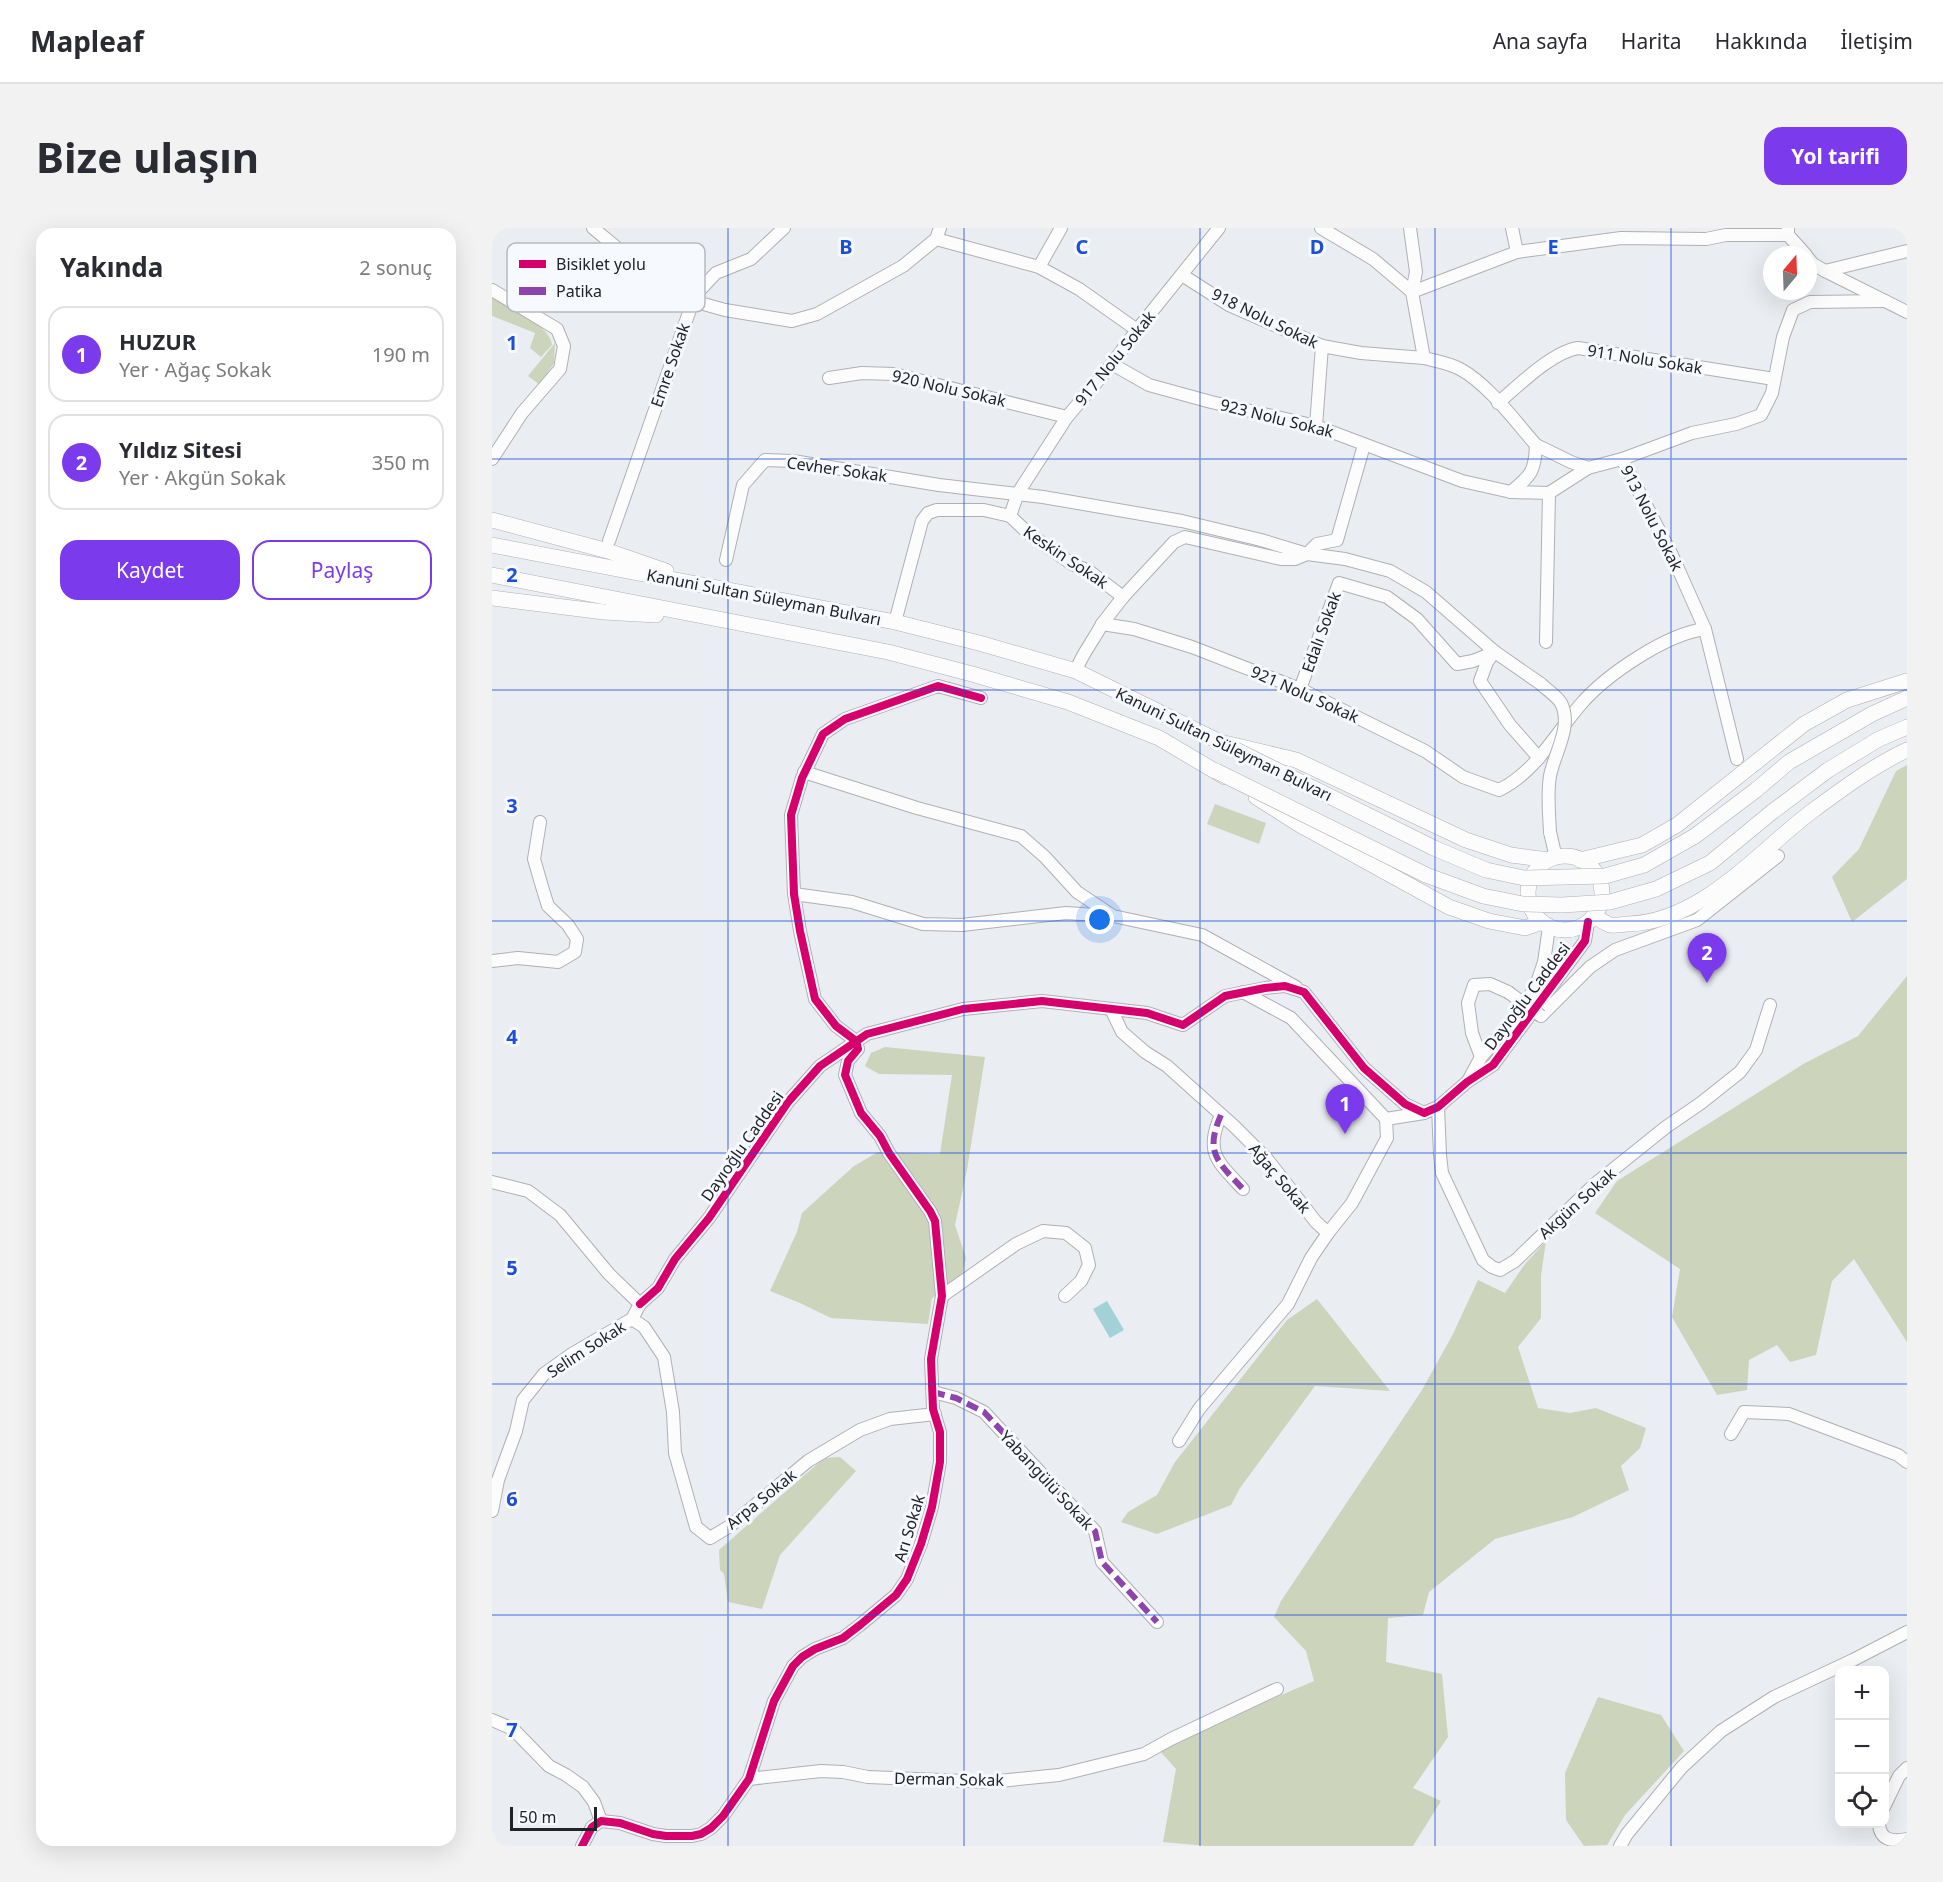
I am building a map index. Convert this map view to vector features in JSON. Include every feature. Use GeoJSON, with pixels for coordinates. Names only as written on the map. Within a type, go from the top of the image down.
{"type":"FeatureCollection","features":[{"type":"Feature","properties":{"kind":"main road"},"geometry":{"type":"LineString","coordinates":[[492,520],[608,551],[720,589]]}},
{"type":"Feature","properties":{"kind":"main road","name":"Kanuni Sultan Süleyman Bulvarı"},"geometry":{"type":"LineString","coordinates":[[492,545],[895,622],[1076,671],[1434,848],[1486,870],[1524,878],[1605,876],[1644,865],[1695,836],[1789,762],[1872,714],[1907,698]]}},
{"type":"Feature","properties":{"kind":"main road","name":"Kanuni Sultan Süleyman Bulvarı"},"geometry":{"type":"LineString","coordinates":[[492,575],[888,652],[1068,702],[1159,738],[1215,771],[1426,875],[1483,896],[1523,904],[1562,905],[1610,902],[1656,889],[1710,862],[1828,770],[1879,740],[1907,727]]}},
{"type":"Feature","properties":{"kind":"main road"},"geometry":{"type":"LineString","coordinates":[[492,598],[604,612],[711,618]]}},
{"type":"Feature","properties":{"kind":"main road"},"geometry":{"type":"LineString","coordinates":[[1580,860],[1642,845],[1677,825],[1804,724],[1847,700],[1907,681]]}},
{"type":"Feature","properties":{"kind":"main road"},"geometry":{"type":"LineString","coordinates":[[1220,742],[1296,760],[1466,840],[1511,855],[1552,859],[1564,856],[1580,860],[1593,870],[1601,885],[1601,901],[1591,919],[1581,926],[1565,930],[1546,924],[1532,910],[1528,894],[1529,885],[1536,871],[1552,859]]}},
{"type":"Feature","properties":{"kind":"main road"},"geometry":{"type":"LineString","coordinates":[[1591,919],[1610,925],[1641,924],[1676,913],[1712,893],[1764,853],[1810,813],[1880,763],[1907,750]]}},
{"type":"Feature","properties":{"kind":"main road"},"geometry":{"type":"LineString","coordinates":[[1215,771],[1300,825],[1449,907],[1489,921],[1525,928],[1546,924]]}},
{"type":"Feature","properties":{"kind":"street"},"geometry":{"type":"LineString","coordinates":[[593,228],[611,243]]}},
{"type":"Feature","properties":{"kind":"street","name":"Emre Sokak"},"geometry":{"type":"LineString","coordinates":[[705,285],[716,273],[752,259],[784,228]]}},
{"type":"Feature","properties":{"kind":"street"},"geometry":{"type":"LineString","coordinates":[[1040,267],[1061,228]]}},
{"type":"Feature","properties":{"kind":"street","name":"917 Nolu Sokak"},"geometry":{"type":"LineString","coordinates":[[1018,493],[1067,417],[1112,364],[1219,228]]}},
{"type":"Feature","properties":{"kind":"street"},"geometry":{"type":"LineString","coordinates":[[1321,228],[1373,259],[1412,292]]}},
{"type":"Feature","properties":{"kind":"street"},"geometry":{"type":"LineString","coordinates":[[1410,228],[1416,272],[1412,292],[1424,358],[1459,368],[1478,381],[1536,445],[1588,468]]}},
{"type":"Feature","properties":{"kind":"street"},"geometry":{"type":"LineString","coordinates":[[1512,228],[1517,252]]}},
{"type":"Feature","properties":{"kind":"street"},"geometry":{"type":"LineString","coordinates":[[1412,292],[1517,252],[1620,233],[1726,235],[1788,231],[1799,246]]}},
{"type":"Feature","properties":{"kind":"street"},"geometry":{"type":"LineString","coordinates":[[705,304],[792,321],[817,314],[903,266],[938,233],[1040,267],[1079,289],[1137,330]]}},
{"type":"Feature","properties":{"kind":"street"},"geometry":{"type":"LineString","coordinates":[[1825,271],[1907,250]]}},
{"type":"Feature","properties":{"kind":"street"},"geometry":{"type":"LineString","coordinates":[[1817,266],[1907,312]]}},
{"type":"Feature","properties":{"kind":"street","name":"918 Nolu Sokak"},"geometry":{"type":"LineString","coordinates":[[1182,275],[1229,305],[1322,346],[1361,353],[1424,358]]}},
{"type":"Feature","properties":{"kind":"street"},"geometry":{"type":"LineString","coordinates":[[492,290],[507,299]]}},
{"type":"Feature","properties":{"kind":"street"},"geometry":{"type":"LineString","coordinates":[[1622,459],[1692,433],[1736,424],[1761,415],[1772,393],[1783,337],[1793,310],[1810,302],[1885,301]]}},
{"type":"Feature","properties":{"kind":"street"},"geometry":{"type":"LineString","coordinates":[[492,459],[496,443],[560,369],[564,346],[556,328],[529,312]]}},
{"type":"Feature","properties":{"kind":"street","name":"Emre Sokak"},"geometry":{"type":"LineString","coordinates":[[609,541],[689,312]]}},
{"type":"Feature","properties":{"kind":"street"},"geometry":{"type":"LineString","coordinates":[[1316,426],[1322,346]]}},
{"type":"Feature","properties":{"kind":"street","name":"911 Nolu Sokak"},"geometry":{"type":"LineString","coordinates":[[1498,403],[1565,350],[1578,348],[1774,379]]}},
{"type":"Feature","properties":{"kind":"street","name":"923 Nolu Sokak"},"geometry":{"type":"LineString","coordinates":[[1112,364],[1149,385],[1316,426],[1462,481],[1511,492],[1549,493]]}},
{"type":"Feature","properties":{"kind":"street","name":"920 Nolu Sokak"},"geometry":{"type":"LineString","coordinates":[[828,378],[862,372],[894,374],[1067,417]]}},
{"type":"Feature","properties":{"kind":"street"},"geometry":{"type":"LineString","coordinates":[[1511,492],[1530,475],[1535,461],[1536,445]]}},
{"type":"Feature","properties":{"kind":"street"},"geometry":{"type":"LineString","coordinates":[[1076,671],[1079,661],[1095,639],[1102,624],[1123,597],[1174,542],[1185,537],[1281,559],[1296,559],[1317,544],[1337,540],[1364,446]]}},
{"type":"Feature","properties":{"kind":"street","name":"913 Nolu Sokak"},"geometry":{"type":"LineString","coordinates":[[1588,468],[1622,459],[1672,555],[1705,629],[1737,759]]}},
{"type":"Feature","properties":{"kind":"street","name":"Cevher Sokak"},"geometry":{"type":"LineString","coordinates":[[726,560],[743,485],[765,460],[793,461],[939,485],[1018,493],[1182,521],[1261,540],[1306,554]]}},
{"type":"Feature","properties":{"kind":"street"},"geometry":{"type":"LineString","coordinates":[[1546,642],[1549,493],[1588,468]]}},
{"type":"Feature","properties":{"kind":"street"},"geometry":{"type":"LineString","coordinates":[[895,622],[922,521],[928,513],[937,510],[984,510],[1010,516],[1018,493]]}},
{"type":"Feature","properties":{"kind":"street","name":"Keskin Sokak"},"geometry":{"type":"LineString","coordinates":[[1010,516],[1044,545],[1072,564],[1089,571],[1123,597]]}},
{"type":"Feature","properties":{"kind":"street"},"geometry":{"type":"LineString","coordinates":[[1306,554],[1345,560],[1390,571],[1426,592],[1495,651],[1541,684],[1561,703],[1565,721],[1550,775],[1548,801],[1552,859]]}},
{"type":"Feature","properties":{"kind":"street","name":"Edalı Sokak"},"geometry":{"type":"LineString","coordinates":[[1300,689],[1339,583],[1387,597],[1417,619],[1457,664],[1473,661],[1495,651]]}},
{"type":"Feature","properties":{"kind":"street","name":"921 Nolu Sokak"},"geometry":{"type":"LineString","coordinates":[[1102,624],[1134,629],[1192,647],[1300,689],[1425,751],[1463,777],[1499,790],[1513,783],[1539,758]]}},
{"type":"Feature","properties":{"kind":"street"},"geometry":{"type":"LineString","coordinates":[[1495,651],[1487,662],[1480,681],[1510,725],[1539,758],[1581,704],[1606,680],[1653,648],[1689,631],[1705,629]]}},
{"type":"Feature","properties":{"kind":"street"},"geometry":{"type":"LineString","coordinates":[[856,1041],[836,1026],[815,999],[800,930],[794,894],[791,815],[804,772],[823,734],[845,719],[938,686],[981,698]]}},
{"type":"Feature","properties":{"kind":"street"},"geometry":{"type":"LineString","coordinates":[[804,772],[917,808],[1022,836],[1045,856],[1077,892],[1113,916]]}},
{"type":"Feature","properties":{"kind":"street"},"geometry":{"type":"LineString","coordinates":[[492,961],[518,958],[558,962],[575,952],[577,939],[568,925],[548,906],[534,860],[540,822]]}},
{"type":"Feature","properties":{"kind":"street"},"geometry":{"type":"LineString","coordinates":[[1480,1057],[1472,1033],[1468,1004],[1474,985],[1490,984],[1508,992],[1540,1016],[1590,967],[1615,950],[1697,920],[1778,856]]}},
{"type":"Feature","properties":{"kind":"street"},"geometry":{"type":"LineString","coordinates":[[794,894],[852,902],[923,924],[962,925],[1066,913],[1113,916],[1202,935],[1304,992],[1364,1068],[1405,1104],[1424,1113]]}},
{"type":"Feature","properties":{"kind":"street","name":"Dayıoğlu Caddesi"},"geometry":{"type":"LineString","coordinates":[[1424,1113],[1438,1107],[1467,1082],[1493,1065],[1585,941],[1591,919]]}},
{"type":"Feature","properties":{"kind":"street","name":"Dayıoğlu Caddesi"},"geometry":{"type":"LineString","coordinates":[[1467,1082],[1480,1057],[1516,1017],[1536,986],[1544,962],[1546,924]]}},
{"type":"Feature","properties":{"kind":"street","name":"Dayıoğlu Caddesi"},"geometry":{"type":"LineString","coordinates":[[640,1304],[657,1288],[675,1259],[709,1218],[788,1102],[820,1066],[867,1034],[963,1009],[1042,1000],[1147,1013],[1183,1025],[1225,996],[1285,986],[1304,992]]}},
{"type":"Feature","properties":{"kind":"street"},"geometry":{"type":"LineString","coordinates":[[1179,1441],[1199,1410],[1288,1304],[1311,1258],[1352,1203],[1387,1138],[1386,1119],[1291,1018],[1243,992]]}},
{"type":"Feature","properties":{"kind":"street","name":"Akgün Sokak"},"geometry":{"type":"LineString","coordinates":[[1438,1107],[1442,1173],[1483,1260],[1500,1270],[1515,1262],[1604,1177],[1740,1072],[1756,1050],[1770,1005]]}},
{"type":"Feature","properties":{"kind":"street","name":"Ağaç Sokak"},"geometry":{"type":"LineString","coordinates":[[1111,1009],[1122,1032],[1145,1052],[1167,1066],[1267,1159],[1316,1222],[1328,1233]]}},
{"type":"Feature","properties":{"kind":"street","name":"Arı Sokak"},"geometry":{"type":"LineString","coordinates":[[601,1821],[620,1823],[652,1834],[666,1836],[692,1836],[711,1828],[723,1816],[748,1779],[774,1701],[793,1666],[815,1649],[843,1638],[896,1595],[907,1579],[921,1544],[932,1507],[940,1462],[940,1432],[935,1414],[931,1359],[942,1296],[934,1221],[930,1211],[889,1153],[880,1136],[861,1113],[845,1075],[848,1061],[858,1049],[856,1041]]}},
{"type":"Feature","properties":{"kind":"street"},"geometry":{"type":"LineString","coordinates":[[1386,1119],[1424,1113]]}},
{"type":"Feature","properties":{"kind":"street"},"geometry":{"type":"LineString","coordinates":[[1221,1115],[1215,1128],[1212,1147],[1218,1161],[1243,1190]]}},
{"type":"Feature","properties":{"kind":"street","name":"Selim Sokak"},"geometry":{"type":"LineString","coordinates":[[492,1182],[528,1191],[560,1215],[609,1274],[640,1304],[632,1318],[572,1354],[544,1374],[523,1400],[516,1431],[498,1480],[492,1511]]}},
{"type":"Feature","properties":{"kind":"street"},"geometry":{"type":"LineString","coordinates":[[942,1296],[1017,1245],[1043,1232],[1065,1233],[1085,1248],[1089,1265],[1082,1281],[1065,1296]]}},
{"type":"Feature","properties":{"kind":"street","name":"Arpa Sokak"},"geometry":{"type":"LineString","coordinates":[[632,1318],[644,1328],[664,1358],[673,1412],[675,1453],[696,1527],[710,1538],[730,1526],[808,1461],[860,1430],[890,1419],[935,1414]]}},
{"type":"Feature","properties":{"kind":"street","name":"Yabangülü Sokak"},"geometry":{"type":"LineString","coordinates":[[933,1392],[956,1398],[984,1412],[1095,1531],[1101,1562],[1157,1622]]}},
{"type":"Feature","properties":{"kind":"street"},"geometry":{"type":"LineString","coordinates":[[1731,1434],[1744,1412],[1789,1414],[1898,1455],[1907,1462]]}},
{"type":"Feature","properties":{"kind":"street"},"geometry":{"type":"LineString","coordinates":[[1620,1846],[1627,1834],[1682,1767],[1721,1731],[1774,1697],[1907,1632]]}},
{"type":"Feature","properties":{"kind":"street","name":"Derman Sokak"},"geometry":{"type":"LineString","coordinates":[[748,1779],[821,1771],[868,1777],[989,1782],[1059,1775],[1144,1754],[1277,1689]]}},
{"type":"Feature","properties":{"kind":"street"},"geometry":{"type":"LineString","coordinates":[[492,1720],[513,1730],[549,1766],[583,1787],[594,1802],[601,1821],[592,1827],[582,1846]]}},
{"type":"Feature","properties":{"kind":"street"},"geometry":{"type":"LineString","coordinates":[[1889,1797],[1899,1776],[1907,1768]]}},
{"type":"Feature","properties":{"kind":"street"},"geometry":{"type":"LineString","coordinates":[[1880,1828],[1885,1838],[1896,1842],[1907,1839]]}},
{"type":"Feature","properties":{"kind":"green space"},"geometry":{"type":"Polygon","coordinates":[[[492,297],[507,306],[507,312],[518,312],[537,324],[550,338],[552,345],[541,357],[530,348],[535,333],[492,316],[492,297]]]}},
{"type":"Feature","properties":{"kind":"green space"},"geometry":{"type":"Polygon","coordinates":[[[555,343],[554,363],[540,385],[528,376],[555,343]]]}},
{"type":"Feature","properties":{"kind":"green space"},"geometry":{"type":"Polygon","coordinates":[[[1907,765],[1907,879],[1852,922],[1832,877],[1859,849],[1896,771],[1907,765]]]}},
{"type":"Feature","properties":{"kind":"green space"},"geometry":{"type":"Polygon","coordinates":[[[1215,804],[1266,823],[1259,844],[1207,824],[1215,804]]]}},
{"type":"Feature","properties":{"kind":"green space"},"geometry":{"type":"Polygon","coordinates":[[[1907,976],[1907,1342],[1854,1259],[1832,1281],[1816,1355],[1790,1362],[1777,1345],[1749,1360],[1747,1390],[1717,1395],[1672,1317],[1680,1269],[1595,1213],[1617,1181],[1805,1063],[1858,1036],[1907,976]]]}},
{"type":"Feature","properties":{"kind":"green space"},"geometry":{"type":"Polygon","coordinates":[[[885,1047],[985,1057],[967,1170],[955,1225],[966,1258],[961,1279],[932,1298],[928,1324],[831,1318],[770,1291],[797,1232],[802,1213],[854,1166],[878,1152],[940,1154],[952,1075],[879,1074],[865,1066],[871,1053],[885,1047]]]}},
{"type":"Feature","properties":{"kind":"green space"},"geometry":{"type":"Polygon","coordinates":[[[1546,1241],[1541,1276],[1541,1318],[1518,1347],[1538,1408],[1570,1413],[1596,1408],[1646,1428],[1640,1448],[1621,1466],[1629,1490],[1573,1517],[1495,1539],[1429,1592],[1423,1615],[1388,1618],[1386,1662],[1442,1674],[1448,1737],[1413,1788],[1441,1801],[1413,1846],[1207,1846],[1163,1842],[1176,1769],[1160,1751],[1209,1726],[1314,1681],[1306,1651],[1274,1617],[1281,1601],[1422,1390],[1453,1334],[1478,1280],[1505,1293],[1525,1264],[1546,1241]]]}},
{"type":"Feature","properties":{"kind":"green space"},"geometry":{"type":"Polygon","coordinates":[[[1317,1299],[1390,1391],[1315,1386],[1240,1488],[1231,1505],[1157,1534],[1121,1522],[1128,1512],[1157,1495],[1175,1462],[1287,1320],[1317,1299]]]}},
{"type":"Feature","properties":{"kind":"green space"},"geometry":{"type":"Polygon","coordinates":[[[840,1457],[856,1471],[780,1555],[762,1609],[728,1602],[724,1574],[720,1570],[719,1550],[824,1458],[840,1457]]]}},
{"type":"Feature","properties":{"kind":"green space"},"geometry":{"type":"Polygon","coordinates":[[[1598,1697],[1661,1715],[1684,1751],[1625,1815],[1607,1845],[1584,1846],[1566,1820],[1565,1773],[1598,1697]]]}},
{"type":"Feature","properties":{"kind":"water"},"geometry":{"type":"Polygon","coordinates":[[[1107,1301],[1124,1330],[1110,1338],[1093,1309],[1107,1301]]]}},
{"type":"Feature","properties":{"kind":"marked path"},"geometry":{"type":"LineString","coordinates":[[1221,1115],[1214,1139],[1216,1156],[1243,1189]]}},
{"type":"Feature","properties":{"kind":"marked path"},"geometry":{"type":"LineString","coordinates":[[933,1392],[956,1398],[984,1412],[1095,1531],[1102,1562],[1157,1622]]}},
{"type":"Feature","properties":{"kind":"cycle path"},"geometry":{"type":"LineString","coordinates":[[582,1846],[592,1827],[601,1821],[620,1823],[666,1836],[692,1836],[711,1828],[723,1816],[749,1779],[774,1701],[793,1666],[815,1649],[843,1638],[896,1595],[907,1579],[921,1544],[932,1507],[940,1462],[940,1432],[933,1409],[931,1359],[942,1296],[935,1221],[880,1136],[861,1113],[845,1075],[848,1061],[858,1049],[856,1041],[836,1026],[815,999],[794,894],[791,815],[802,778],[823,734],[845,719],[938,686],[981,698]]}},
{"type":"Feature","properties":{"kind":"cycle path"},"geometry":{"type":"LineString","coordinates":[[640,1304],[658,1288],[675,1259],[709,1218],[788,1102],[820,1066],[867,1034],[963,1009],[1042,1001],[1147,1013],[1183,1025],[1225,996],[1285,986],[1304,992],[1364,1068],[1405,1104],[1424,1113],[1438,1107],[1467,1082],[1493,1065],[1585,941],[1588,922]]}},
{"type":"Feature","properties":{"kind":"place","name":"Yıldız Sitesi"},"geometry":{"type":"Point","coordinates":[1707,983]}},
{"type":"Feature","properties":{"kind":"place","name":"HUZUR"},"geometry":{"type":"Point","coordinates":[1345,1134]}}]}
